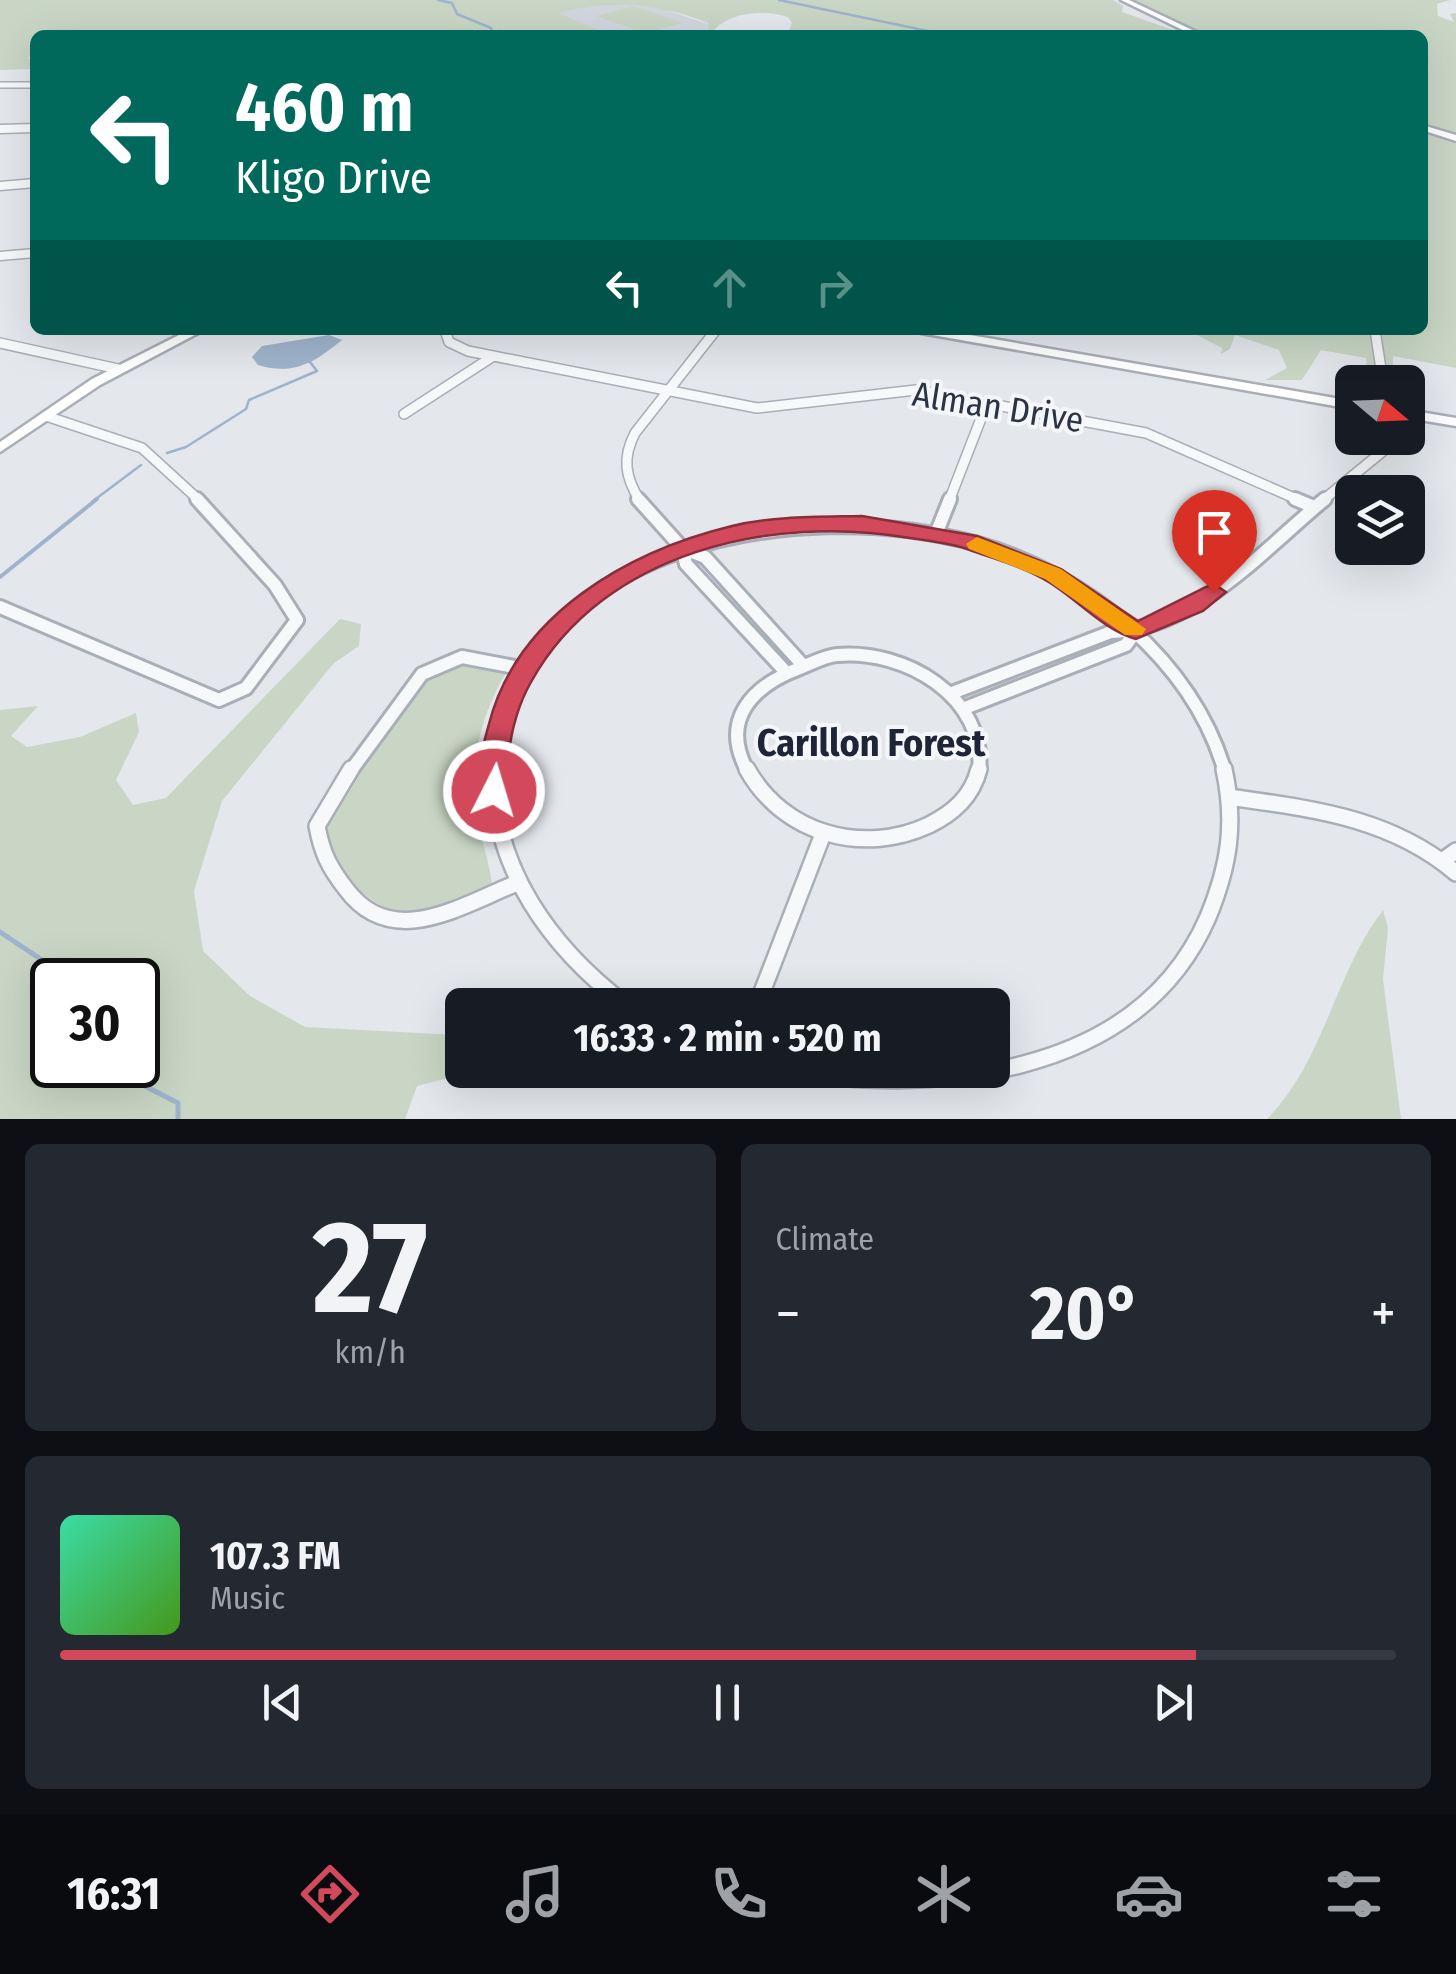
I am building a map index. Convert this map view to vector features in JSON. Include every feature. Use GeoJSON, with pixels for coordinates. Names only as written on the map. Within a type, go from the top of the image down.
{"type":"FeatureCollection","features":[{"type":"Feature","properties":{"kind":"street"},"geometry":{"type":"LineString","coordinates":[[1124,0],[1188,30]]}},
{"type":"Feature","properties":{"kind":"street"},"geometry":{"type":"LineString","coordinates":[[0,85],[30,84]]}},
{"type":"Feature","properties":{"kind":"street"},"geometry":{"type":"LineString","coordinates":[[0,129],[30,128]]}},
{"type":"Feature","properties":{"kind":"street"},"geometry":{"type":"LineString","coordinates":[[1428,129],[1456,138]]}},
{"type":"Feature","properties":{"kind":"street"},"geometry":{"type":"LineString","coordinates":[[0,186],[30,183]]}},
{"type":"Feature","properties":{"kind":"street"},"geometry":{"type":"LineString","coordinates":[[0,256],[30,253]]}},
{"type":"Feature","properties":{"kind":"street"},"geometry":{"type":"LineString","coordinates":[[0,448],[118,370],[188,335]]}},
{"type":"Feature","properties":{"kind":"street","name":"Alman Drive"},"geometry":{"type":"LineString","coordinates":[[448,335],[456,347],[492,357],[757,408],[804,406],[902,390],[986,402],[1163,438],[1314,507]]}},
{"type":"Feature","properties":{"kind":"street"},"geometry":{"type":"LineString","coordinates":[[712,335],[635,433],[626,451],[626,471],[637,498],[682,548],[705,557],[800,662]]}},
{"type":"Feature","properties":{"kind":"street"},"geometry":{"type":"LineString","coordinates":[[950,335],[1335,402]]}},
{"type":"Feature","properties":{"kind":"street"},"geometry":{"type":"LineString","coordinates":[[1376,335],[1380,365]]}},
{"type":"Feature","properties":{"kind":"street"},"geometry":{"type":"LineString","coordinates":[[0,343],[118,370]]}},
{"type":"Feature","properties":{"kind":"street"},"geometry":{"type":"LineString","coordinates":[[404,414],[492,357]]}},
{"type":"Feature","properties":{"kind":"street"},"geometry":{"type":"LineString","coordinates":[[936,534],[986,402]]}},
{"type":"Feature","properties":{"kind":"street"},"geometry":{"type":"LineString","coordinates":[[0,607],[218,700],[246,688],[297,620],[279,588],[162,462],[134,444],[46,416]]}},
{"type":"Feature","properties":{"kind":"street"},"geometry":{"type":"LineString","coordinates":[[1425,417],[1456,422]]}},
{"type":"Feature","properties":{"kind":"street"},"geometry":{"type":"LineString","coordinates":[[952,694],[1111,632],[1136,631],[1204,599],[1372,455]]}},
{"type":"Feature","properties":{"kind":"street"},"geometry":{"type":"LineString","coordinates":[[606,988],[572,960],[534,914],[498,828],[494,777],[505,712],[526,669],[553,632],[590,598],[642,565],[682,548],[735,532],[816,522],[862,523],[936,534],[1017,558],[1053,574],[1136,631],[1182,681],[1208,723],[1229,798],[1231,853],[1215,912],[1174,975],[1123,1020],[1058,1055],[1010,1070]]}},
{"type":"Feature","properties":{"kind":"street"},"geometry":{"type":"LineString","coordinates":[[682,548],[686,564],[783,670]]}},
{"type":"Feature","properties":{"kind":"street"},"geometry":{"type":"LineString","coordinates":[[965,708],[1126,645],[1136,631]]}},
{"type":"Feature","properties":{"kind":"street"},"geometry":{"type":"LineString","coordinates":[[834,656],[869,656],[906,665],[952,694],[977,729],[982,754],[978,778],[955,810],[923,830],[890,839],[853,840],[823,834],[772,806],[751,783],[738,755],[734,730],[740,711],[757,688],[800,662],[834,656]]}},
{"type":"Feature","properties":{"kind":"street"},"geometry":{"type":"LineString","coordinates":[[518,883],[429,918],[410,922],[373,916],[360,908],[324,859],[316,826],[333,794],[422,674],[462,658],[526,669]]}},
{"type":"Feature","properties":{"kind":"street"},"geometry":{"type":"LineString","coordinates":[[1229,798],[1368,821],[1422,846],[1456,873]]}},
{"type":"Feature","properties":{"kind":"street"},"geometry":{"type":"LineString","coordinates":[[764,988],[823,834]]}},
{"type":"Feature","properties":{"kind":"street"},"geometry":{"type":"LineString","coordinates":[[1442,861],[1456,851]]}},
{"type":"Feature","properties":{"kind":"shaded area"},"geometry":{"type":"Polygon","coordinates":[[[604,0],[637,0],[711,25],[708,30],[493,30],[492,25],[604,0]]]}},
{"type":"Feature","properties":{"kind":"green space"},"geometry":{"type":"Polygon","coordinates":[[[0,0],[1113,0],[1123,6],[1122,12],[1173,30],[789,30],[792,23],[788,17],[756,13],[735,17],[708,30],[708,23],[669,11],[614,5],[558,13],[598,30],[496,30],[497,25],[494,30],[30,30],[30,69],[0,70],[0,0]]]}},
{"type":"Feature","properties":{"kind":"green space"},"geometry":{"type":"Polygon","coordinates":[[[1131,0],[1450,0],[1437,4],[1438,16],[1454,22],[1450,14],[1456,13],[1456,134],[1428,124],[1428,30],[1195,30],[1131,0]]]}},
{"type":"Feature","properties":{"kind":"green space"},"geometry":{"type":"Polygon","coordinates":[[[634,6],[683,23],[636,30],[596,16],[634,6]]]}},
{"type":"Feature","properties":{"kind":"green space"},"geometry":{"type":"Polygon","coordinates":[[[1428,135],[1456,144],[1456,368],[1393,356],[1393,365],[1367,365],[1366,358],[1321,350],[1302,380],[1265,380],[1287,368],[1279,350],[1235,335],[1428,335],[1428,135]]]}},
{"type":"Feature","properties":{"kind":"green space"},"geometry":{"type":"Polygon","coordinates":[[[1197,335],[1235,335],[1230,349],[1221,354],[1222,348],[1197,335]]]}},
{"type":"Feature","properties":{"kind":"green space"},"geometry":{"type":"Polygon","coordinates":[[[340,619],[361,624],[359,646],[333,664],[222,801],[194,891],[203,951],[250,996],[305,1027],[445,1034],[445,1079],[417,1086],[405,1119],[0,1119],[0,710],[38,706],[11,736],[27,747],[80,737],[136,713],[139,732],[116,780],[133,805],[166,798],[340,619]]]}},
{"type":"Feature","properties":{"kind":"green space"},"geometry":{"type":"Polygon","coordinates":[[[460,663],[507,671],[490,704],[475,759],[476,815],[492,885],[431,910],[397,911],[370,899],[346,878],[330,853],[326,826],[335,802],[420,685],[431,674],[460,663]]]}},
{"type":"Feature","properties":{"kind":"green space"},"geometry":{"type":"Polygon","coordinates":[[[1383,910],[1388,928],[1383,979],[1401,1119],[1267,1119],[1303,1070],[1352,961],[1383,910]]]}},
{"type":"Feature","properties":{"kind":"water"},"geometry":{"type":"Polygon","coordinates":[[[329,335],[342,340],[323,355],[293,368],[258,365],[252,357],[262,346],[329,335]]]}},
{"type":"Feature","properties":{"kind":"waterway"},"geometry":{"type":"LineString","coordinates":[[438,0],[452,3],[457,14],[492,30]]}},
{"type":"Feature","properties":{"kind":"waterway"},"geometry":{"type":"LineString","coordinates":[[779,0],[923,30]]}},
{"type":"Feature","properties":{"kind":"waterway"},"geometry":{"type":"LineString","coordinates":[[167,453],[186,447],[246,409],[249,400],[317,371],[310,362]]}},
{"type":"Feature","properties":{"kind":"waterway"},"geometry":{"type":"LineString","coordinates":[[93,501],[141,465]]}},
{"type":"Feature","properties":{"kind":"waterway"},"geometry":{"type":"LineString","coordinates":[[0,577],[97,499]]}},
{"type":"Feature","properties":{"kind":"waterway"},"geometry":{"type":"LineString","coordinates":[[0,932],[39,958]]}},
{"type":"Feature","properties":{"kind":"waterway"},"geometry":{"type":"LineString","coordinates":[[149,1088],[178,1103],[178,1119]]}},
{"type":"Feature","properties":{"kind":"slow traffic"},"geometry":{"type":"LineString","coordinates":[[977,544],[1053,574],[1134,629]]}},
{"type":"Feature","properties":{"kind":"district","name":"Carillon Forest"},"geometry":{"type":"Point","coordinates":[871,743]}},
{"type":"Feature","properties":{"kind":"route"},"geometry":{"type":"LineString","coordinates":[[494,791],[496,750],[505,712],[519,680],[553,632],[604,587],[642,565],[735,532],[816,522],[862,523],[912,528],[969,541],[1053,574],[1136,631],[1194,606],[1214,592]]}}]}
